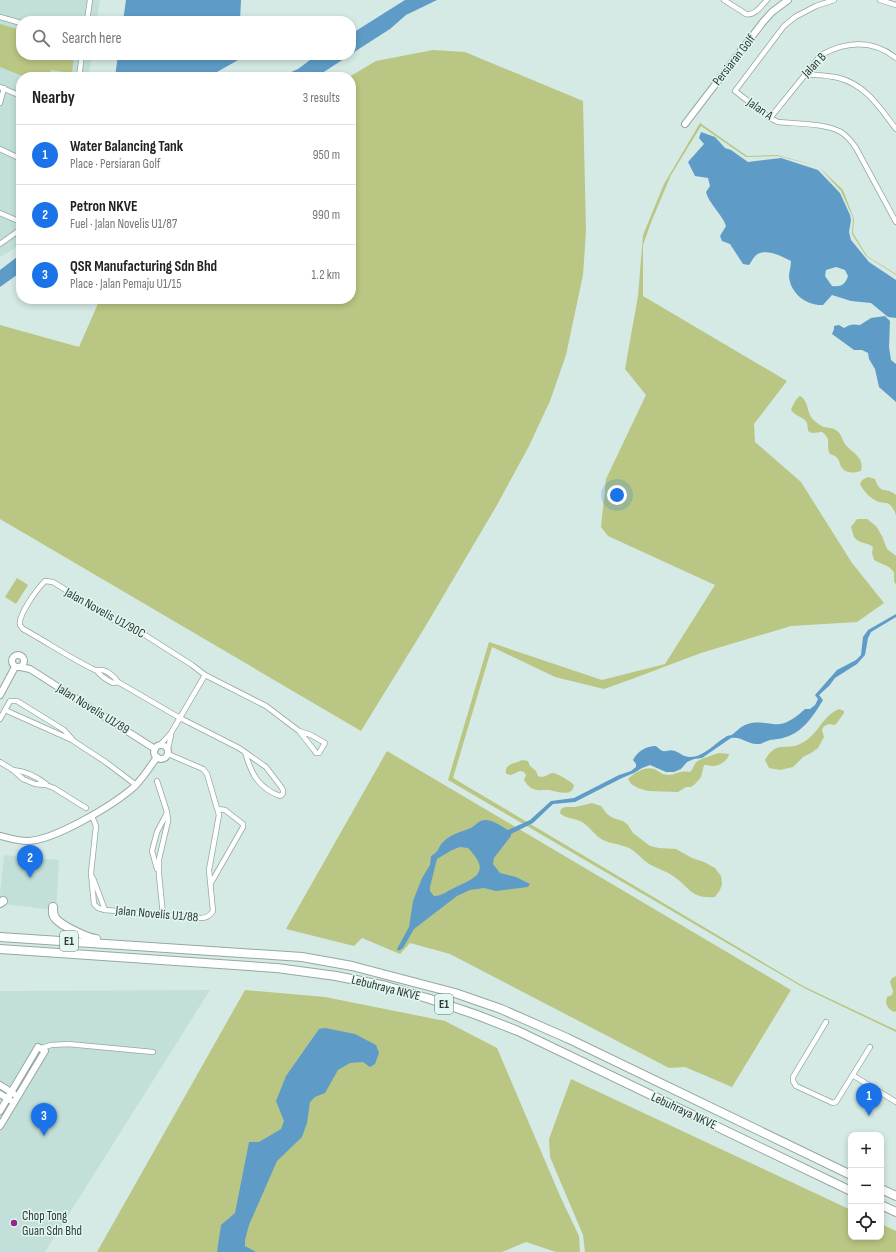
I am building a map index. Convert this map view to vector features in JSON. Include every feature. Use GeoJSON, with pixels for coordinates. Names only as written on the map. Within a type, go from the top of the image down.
{"type":"FeatureCollection","features":[{"type":"Feature","properties":{"kind":"highway"},"geometry":{"type":"LineString","coordinates":[[53,907],[52,914],[55,919],[87,937],[138,946]]}},
{"type":"Feature","properties":{"kind":"highway","name":"Lebuhraya NKVE"},"geometry":{"type":"LineString","coordinates":[[0,937],[302,957],[326,960],[398,977],[455,993],[501,1009],[567,1038],[848,1174]]}},
{"type":"Feature","properties":{"kind":"highway","name":"Lebuhraya NKVE"},"geometry":{"type":"LineString","coordinates":[[0,949],[277,968],[336,976],[406,992],[477,1015],[518,1031],[848,1190]]}},
{"type":"Feature","properties":{"kind":"highway"},"geometry":{"type":"LineString","coordinates":[[884,1190],[896,1196]]}},
{"type":"Feature","properties":{"kind":"highway"},"geometry":{"type":"LineString","coordinates":[[884,1206],[896,1212]]}},
{"type":"Feature","properties":{"kind":"street"},"geometry":{"type":"LineString","coordinates":[[88,16],[90,0]]}},
{"type":"Feature","properties":{"kind":"street"},"geometry":{"type":"LineString","coordinates":[[724,0],[750,15],[753,14],[767,0]]}},
{"type":"Feature","properties":{"kind":"street","name":"Persiaran Golf"},"geometry":{"type":"LineString","coordinates":[[685,124],[763,22],[772,12],[788,0]]}},
{"type":"Feature","properties":{"kind":"street","name":"Jalan A"},"geometry":{"type":"LineString","coordinates":[[834,0],[816,6],[795,17],[784,26],[735,91],[770,118],[778,122],[826,127],[842,132],[849,138],[856,148],[896,222]]}},
{"type":"Feature","properties":{"kind":"street"},"geometry":{"type":"LineString","coordinates":[[880,0],[896,5]]}},
{"type":"Feature","properties":{"kind":"street"},"geometry":{"type":"LineString","coordinates":[[0,16],[16,21]]}},
{"type":"Feature","properties":{"kind":"street","name":"Jalan B"},"geometry":{"type":"LineString","coordinates":[[770,118],[804,74],[821,55],[831,49],[848,44],[866,44],[881,49],[896,58]]}},
{"type":"Feature","properties":{"kind":"street"},"geometry":{"type":"LineString","coordinates":[[80,72],[81,60]]}},
{"type":"Feature","properties":{"kind":"street"},"geometry":{"type":"LineString","coordinates":[[804,74],[838,77],[857,85],[870,96],[896,129]]}},
{"type":"Feature","properties":{"kind":"street"},"geometry":{"type":"LineString","coordinates":[[0,102],[2,87],[16,94]]}},
{"type":"Feature","properties":{"kind":"street"},"geometry":{"type":"LineString","coordinates":[[0,149],[16,157]]}},
{"type":"Feature","properties":{"kind":"street"},"geometry":{"type":"LineString","coordinates":[[0,213],[16,220]]}},
{"type":"Feature","properties":{"kind":"street"},"geometry":{"type":"LineString","coordinates":[[0,244],[16,233]]}},
{"type":"Feature","properties":{"kind":"street","name":"Jalan Novelis U1/90C"},"geometry":{"type":"LineString","coordinates":[[180,718],[118,682],[115,677],[101,670],[97,671],[81,663],[24,629],[20,622],[21,617],[40,586],[45,581],[49,581],[116,622],[145,635],[205,675]]}},
{"type":"Feature","properties":{"kind":"street"},"geometry":{"type":"LineString","coordinates":[[0,695],[17,667],[23,665],[24,661],[21,656],[15,656],[12,658],[12,662],[17,667]]}},
{"type":"Feature","properties":{"kind":"street","name":"Jalan Novelis U1/89"},"geometry":{"type":"LineString","coordinates":[[24,661],[30,669],[158,747]]}},
{"type":"Feature","properties":{"kind":"street","name":"Jalan Novelis U1/89"},"geometry":{"type":"LineString","coordinates":[[17,667],[30,669]]}},
{"type":"Feature","properties":{"kind":"street"},"geometry":{"type":"LineString","coordinates":[[0,836],[28,841],[58,832],[92,816],[136,785],[157,757],[155,755],[158,747],[171,733],[205,675],[266,706],[299,731],[316,753],[319,753],[325,743],[311,735],[299,731]]}},
{"type":"Feature","properties":{"kind":"street"},"geometry":{"type":"LineString","coordinates":[[0,719],[10,702],[17,701],[64,730],[72,740]]}},
{"type":"Feature","properties":{"kind":"street"},"geometry":{"type":"LineString","coordinates":[[5,710],[72,740],[107,763],[136,785]]}},
{"type":"Feature","properties":{"kind":"street"},"geometry":{"type":"LineString","coordinates":[[180,718],[239,748],[245,752],[266,767],[282,788],[283,794],[280,796],[274,794],[259,783],[249,765],[245,752]]}},
{"type":"Feature","properties":{"kind":"street"},"geometry":{"type":"LineString","coordinates":[[50,730],[53,728],[54,723]]}},
{"type":"Feature","properties":{"kind":"street"},"geometry":{"type":"LineString","coordinates":[[157,757],[164,758],[168,752],[171,733]]}},
{"type":"Feature","properties":{"kind":"street"},"geometry":{"type":"LineString","coordinates":[[158,747],[166,747],[168,752]]}},
{"type":"Feature","properties":{"kind":"street","name":"Jalan Novelis U1/88"},"geometry":{"type":"LineString","coordinates":[[92,816],[96,826],[91,872],[94,904],[98,908],[105,910],[206,918],[210,915],[213,911],[209,870],[219,815],[218,809],[207,774],[203,769],[168,752]]}},
{"type":"Feature","properties":{"kind":"street"},"geometry":{"type":"LineString","coordinates":[[0,762],[13,770],[23,779],[35,784],[46,785]]}},
{"type":"Feature","properties":{"kind":"street"},"geometry":{"type":"LineString","coordinates":[[13,770],[23,771],[39,778],[46,785],[70,797],[86,808]]}},
{"type":"Feature","properties":{"kind":"street"},"geometry":{"type":"LineString","coordinates":[[157,781],[167,812],[168,821],[159,859],[163,915]]}},
{"type":"Feature","properties":{"kind":"street"},"geometry":{"type":"LineString","coordinates":[[210,865],[220,865],[243,827],[243,824],[225,810],[218,809]]}},
{"type":"Feature","properties":{"kind":"street"},"geometry":{"type":"LineString","coordinates":[[159,874],[152,851],[157,832],[167,812]]}},
{"type":"Feature","properties":{"kind":"street"},"geometry":{"type":"LineString","coordinates":[[211,884],[220,869],[222,861]]}},
{"type":"Feature","properties":{"kind":"street","name":"Jalan Novelis U1/88"},"geometry":{"type":"LineString","coordinates":[[91,872],[105,910]]}},
{"type":"Feature","properties":{"kind":"street"},"geometry":{"type":"LineString","coordinates":[[826,1022],[794,1077],[793,1081],[796,1086],[833,1103],[838,1101],[870,1048]]}},
{"type":"Feature","properties":{"kind":"street"},"geometry":{"type":"LineString","coordinates":[[0,1111],[38,1047],[42,1048],[51,1045],[68,1044],[153,1052]]}},
{"type":"Feature","properties":{"kind":"street"},"geometry":{"type":"LineString","coordinates":[[0,1126],[45,1052],[42,1048]]}},
{"type":"Feature","properties":{"kind":"street"},"geometry":{"type":"LineString","coordinates":[[854,1076],[896,1102]]}},
{"type":"Feature","properties":{"kind":"street"},"geometry":{"type":"LineString","coordinates":[[0,1085],[18,1096]]}},
{"type":"Feature","properties":{"kind":"street"},"geometry":{"type":"LineString","coordinates":[[0,1094],[15,1102]]}},
{"type":"Feature","properties":{"kind":"shaded area"},"geometry":{"type":"Polygon","coordinates":[[[0,0],[100,0],[98,16],[16,16],[16,60],[91,60],[89,72],[16,72],[16,247],[0,257],[0,0]]]}},
{"type":"Feature","properties":{"kind":"shaded area"},"geometry":{"type":"Polygon","coordinates":[[[4,855],[59,860],[56,910],[3,904],[0,901],[4,855]]]}},
{"type":"Feature","properties":{"kind":"shaded area"},"geometry":{"type":"Polygon","coordinates":[[[210,990],[45,1252],[0,1252],[0,991],[210,990]]]}},
{"type":"Feature","properties":{"kind":"green space"},"geometry":{"type":"Polygon","coordinates":[[[0,24],[16,29],[16,60],[73,60],[72,72],[51,70],[50,72],[16,72],[16,73],[0,67],[0,24]]]}},
{"type":"Feature","properties":{"kind":"green space"},"geometry":{"type":"Polygon","coordinates":[[[433,50],[465,52],[583,101],[586,231],[583,275],[566,355],[550,401],[529,446],[497,505],[425,627],[361,731],[0,519],[0,325],[79,347],[98,304],[356,304],[356,73],[376,61],[433,50]]]}},
{"type":"Feature","properties":{"kind":"green space"},"geometry":{"type":"Polygon","coordinates":[[[700,123],[747,156],[777,155],[818,166],[778,156],[746,157],[701,126],[671,175],[643,245],[643,296],[787,381],[754,424],[755,442],[801,482],[852,563],[884,603],[857,622],[791,626],[701,653],[604,689],[555,677],[492,647],[453,778],[803,986],[896,1030],[896,1032],[804,988],[448,780],[489,642],[602,680],[665,664],[715,585],[608,536],[601,527],[606,479],[646,395],[625,369],[638,296],[643,235],[664,184],[700,123]]]}},
{"type":"Feature","properties":{"kind":"green space"},"geometry":{"type":"Polygon","coordinates":[[[818,166],[843,190],[854,219],[853,233],[867,256],[896,275],[866,256],[852,234],[853,218],[841,191],[818,166]]]}},
{"type":"Feature","properties":{"kind":"green space"},"geometry":{"type":"Polygon","coordinates":[[[800,396],[805,400],[810,415],[814,420],[822,426],[835,429],[840,433],[845,444],[860,459],[862,466],[861,471],[851,472],[844,470],[841,467],[839,460],[830,454],[827,437],[822,432],[812,433],[808,431],[806,422],[791,410],[796,400],[800,396]]]}},
{"type":"Feature","properties":{"kind":"green space"},"geometry":{"type":"Polygon","coordinates":[[[868,477],[875,479],[879,487],[882,489],[896,495],[896,515],[890,505],[876,501],[864,490],[860,484],[862,480],[868,477]]]}},
{"type":"Feature","properties":{"kind":"green space"},"geometry":{"type":"Polygon","coordinates":[[[857,519],[867,519],[876,526],[887,549],[896,556],[896,585],[894,581],[894,572],[892,569],[874,560],[872,553],[873,547],[858,541],[854,537],[851,527],[857,519]]]}},
{"type":"Feature","properties":{"kind":"green space"},"geometry":{"type":"Polygon","coordinates":[[[17,578],[28,585],[16,604],[5,597],[17,578]]]}},
{"type":"Feature","properties":{"kind":"green space"},"geometry":{"type":"Polygon","coordinates":[[[839,709],[844,711],[844,713],[836,724],[824,726],[822,730],[824,737],[818,748],[803,757],[793,767],[780,770],[769,768],[765,760],[773,750],[802,743],[813,735],[828,716],[839,709]]]}},
{"type":"Feature","properties":{"kind":"green space"},"geometry":{"type":"Polygon","coordinates":[[[387,751],[791,990],[732,1087],[685,1067],[669,1068],[450,954],[410,943],[400,954],[362,938],[354,946],[286,929],[387,751]]]}},
{"type":"Feature","properties":{"kind":"green space"},"geometry":{"type":"Polygon","coordinates":[[[719,753],[729,754],[727,759],[720,764],[714,766],[704,765],[701,777],[695,784],[678,792],[648,791],[631,784],[628,779],[636,772],[647,768],[654,769],[666,775],[690,772],[699,760],[719,753]]]}},
{"type":"Feature","properties":{"kind":"green space"},"geometry":{"type":"Polygon","coordinates":[[[522,760],[528,761],[538,776],[543,777],[554,773],[573,784],[573,789],[567,793],[535,790],[531,788],[524,780],[526,775],[524,772],[520,771],[511,775],[506,774],[508,766],[522,760]]]}},
{"type":"Feature","properties":{"kind":"green space"},"geometry":{"type":"Polygon","coordinates":[[[592,803],[601,806],[607,814],[613,818],[623,821],[628,825],[633,833],[650,846],[676,849],[715,868],[721,876],[722,884],[715,897],[700,896],[695,894],[679,880],[648,863],[632,850],[603,840],[582,822],[560,813],[561,809],[565,807],[575,807],[592,803]]]}},
{"type":"Feature","properties":{"kind":"green space"},"geometry":{"type":"Polygon","coordinates":[[[896,976],[895,1012],[889,1008],[886,1002],[887,997],[892,995],[893,991],[890,982],[892,978],[896,976]]]}},
{"type":"Feature","properties":{"kind":"green space"},"geometry":{"type":"Polygon","coordinates":[[[245,990],[325,997],[445,1021],[497,1048],[560,1196],[579,1236],[580,1252],[556,1252],[526,1242],[502,1252],[97,1252],[245,990]]]}},
{"type":"Feature","properties":{"kind":"green space"},"geometry":{"type":"Polygon","coordinates":[[[571,1079],[848,1209],[848,1240],[884,1240],[884,1225],[896,1231],[896,1252],[585,1252],[583,1235],[550,1157],[549,1139],[571,1079]]]}},
{"type":"Feature","properties":{"kind":"water"},"geometry":{"type":"Polygon","coordinates":[[[126,0],[241,0],[240,16],[124,16],[126,0]]]}},
{"type":"Feature","properties":{"kind":"water"},"geometry":{"type":"Polygon","coordinates":[[[405,0],[437,0],[406,15],[390,29],[356,51],[356,31],[405,0]]]}},
{"type":"Feature","properties":{"kind":"water"},"geometry":{"type":"Polygon","coordinates":[[[117,60],[238,60],[217,72],[116,72],[117,60]]]}},
{"type":"Feature","properties":{"kind":"water"},"geometry":{"type":"Polygon","coordinates":[[[310,60],[342,60],[324,72],[291,72],[310,60]]]}},
{"type":"Feature","properties":{"kind":"water"},"geometry":{"type":"Polygon","coordinates":[[[701,132],[715,137],[725,148],[731,150],[748,162],[781,158],[818,170],[840,193],[850,215],[851,220],[849,232],[851,240],[869,262],[896,280],[896,318],[888,317],[871,303],[851,301],[832,295],[823,305],[817,305],[806,301],[796,294],[790,283],[789,277],[791,261],[776,254],[768,252],[760,253],[755,256],[749,265],[743,264],[730,244],[722,241],[720,236],[726,226],[706,192],[710,186],[708,178],[695,176],[688,162],[704,144],[699,138],[701,132]],[[836,267],[826,270],[825,276],[832,286],[840,286],[846,282],[848,276],[845,270],[836,267]]]}},
{"type":"Feature","properties":{"kind":"water"},"geometry":{"type":"Polygon","coordinates":[[[16,258],[16,276],[0,287],[0,270],[16,258]]]}},
{"type":"Feature","properties":{"kind":"water"},"geometry":{"type":"Polygon","coordinates":[[[885,316],[890,321],[889,347],[891,360],[896,364],[896,402],[879,387],[875,369],[869,359],[868,353],[862,350],[854,350],[832,334],[834,326],[839,325],[844,328],[855,324],[860,325],[871,318],[885,316]]]}},
{"type":"Feature","properties":{"kind":"water"},"geometry":{"type":"Polygon","coordinates":[[[896,614],[896,617],[871,632],[868,638],[865,655],[857,664],[835,678],[819,695],[823,700],[812,717],[798,731],[784,738],[770,740],[760,744],[754,744],[738,738],[731,738],[702,758],[687,762],[681,769],[674,772],[666,772],[650,765],[575,802],[553,804],[533,823],[511,834],[494,858],[493,864],[500,873],[516,877],[530,884],[528,887],[496,891],[484,888],[470,890],[457,896],[414,929],[403,948],[398,951],[397,949],[409,927],[413,901],[422,878],[430,865],[431,856],[438,851],[441,844],[449,837],[471,828],[483,820],[494,822],[508,830],[530,820],[551,801],[574,798],[619,775],[631,771],[636,767],[633,760],[635,757],[649,747],[656,746],[662,751],[672,750],[690,757],[700,755],[745,725],[756,723],[782,724],[798,715],[805,709],[810,709],[815,705],[818,699],[815,695],[837,670],[856,660],[861,655],[863,637],[868,630],[896,614]],[[460,847],[437,859],[430,887],[430,891],[434,896],[442,894],[475,877],[478,873],[480,868],[479,863],[468,848],[460,847]]]}},
{"type":"Feature","properties":{"kind":"water"},"geometry":{"type":"Polygon","coordinates":[[[325,1028],[355,1034],[376,1045],[379,1053],[375,1064],[370,1067],[363,1062],[350,1063],[338,1070],[325,1093],[315,1097],[310,1102],[307,1123],[302,1137],[277,1161],[249,1225],[245,1246],[256,1252],[217,1252],[221,1225],[235,1213],[249,1142],[259,1142],[281,1129],[284,1121],[276,1101],[286,1076],[319,1029],[325,1028]]]}},
{"type":"Feature","properties":{"kind":"place","name":"Petron NKVE"},"geometry":{"type":"Point","coordinates":[30,878]}},
{"type":"Feature","properties":{"kind":"place","name":"Water Balancing Tank"},"geometry":{"type":"Point","coordinates":[869,1116]}},
{"type":"Feature","properties":{"kind":"place","name":"QSR Manufacturing Sdn Bhd"},"geometry":{"type":"Point","coordinates":[44,1136]}},
{"type":"Feature","properties":{"kind":"place","name":"Chop Tong Guan Sdn Bhd"},"geometry":{"type":"Point","coordinates":[14,1223]}}]}
